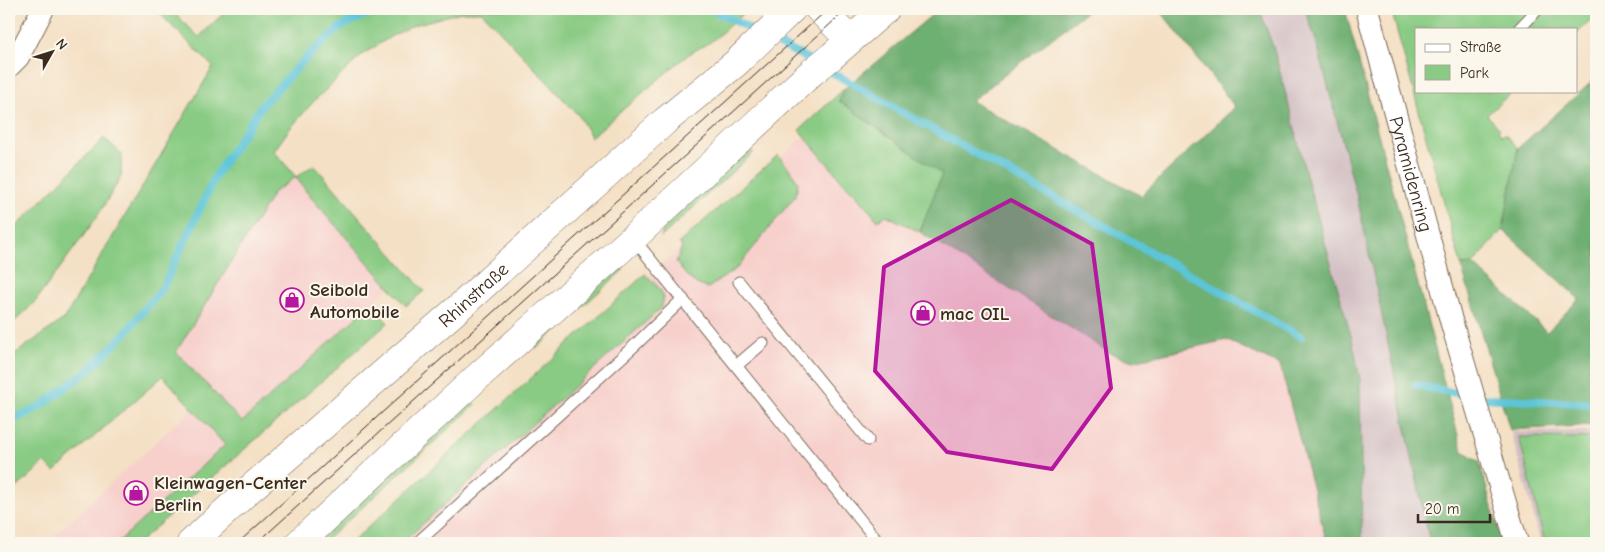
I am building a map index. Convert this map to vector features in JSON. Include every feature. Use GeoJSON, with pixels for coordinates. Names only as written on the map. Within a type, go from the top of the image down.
{"type":"FeatureCollection","features":[{"type":"Feature","properties":{"kind":"main road"},"geometry":{"type":"LineString","coordinates":[[819,9],[831,56]]}},
{"type":"Feature","properties":{"kind":"main road"},"geometry":{"type":"LineString","coordinates":[[299,543],[831,56],[886,9]]}},
{"type":"Feature","properties":{"kind":"main road","name":"Rhinstraße"},"geometry":{"type":"LineString","coordinates":[[191,543],[250,489],[454,312],[665,120],[736,63],[774,27]]}},
{"type":"Feature","properties":{"kind":"street"},"geometry":{"type":"LineString","coordinates":[[9,66],[18,57],[43,9]]}},
{"type":"Feature","properties":{"kind":"street","name":"Pyramidenring"},"geometry":{"type":"LineString","coordinates":[[1367,9],[1457,341],[1516,543]]}},
{"type":"Feature","properties":{"kind":"lane"},"geometry":{"type":"LineString","coordinates":[[1520,28],[1538,9]]}},
{"type":"Feature","properties":{"kind":"lane"},"geometry":{"type":"LineString","coordinates":[[633,238],[879,543]]}},
{"type":"Feature","properties":{"kind":"lane"},"geometry":{"type":"LineString","coordinates":[[738,282],[868,440]]}},
{"type":"Feature","properties":{"kind":"lane"},"geometry":{"type":"LineString","coordinates":[[417,543],[683,300]]}},
{"type":"Feature","properties":{"kind":"lane"},"geometry":{"type":"LineString","coordinates":[[736,366],[763,343]]}},
{"type":"Feature","properties":{"kind":"highlighted area"},"geometry":{"type":"Polygon","coordinates":[[[1011,200],[1092,244],[1111,388],[1052,469],[947,452],[875,371],[884,267],[1011,200]]]}},
{"type":"Feature","properties":{"kind":"shaded area"},"geometry":{"type":"Polygon","coordinates":[[[1219,9],[1305,9],[1316,41],[1357,197],[1430,543],[1346,543],[1219,9]]]}},
{"type":"Feature","properties":{"kind":"shaded area"},"geometry":{"type":"Polygon","coordinates":[[[833,110],[1280,365],[1327,543],[369,543],[643,282],[833,110]]]}},
{"type":"Feature","properties":{"kind":"shaded area","name":"Seibold Automobile"},"geometry":{"type":"Polygon","coordinates":[[[296,177],[308,194],[390,287],[242,422],[176,352],[273,192],[296,177]]]}},
{"type":"Feature","properties":{"kind":"shaded area","name":"Kleinwagen-Center Berlin"},"geometry":{"type":"Polygon","coordinates":[[[192,409],[225,445],[117,543],[46,543],[192,409]]]}},
{"type":"Feature","properties":{"kind":"shaded area"},"geometry":{"type":"Polygon","coordinates":[[[1596,431],[1596,543],[1541,543],[1511,432],[1596,431]]]}},
{"type":"Feature","properties":{"kind":"green space"},"geometry":{"type":"Polygon","coordinates":[[[155,9],[171,9],[199,37],[228,9],[748,9],[712,41],[689,54],[591,137],[579,116],[482,12],[461,12],[414,25],[363,54],[314,101],[288,131],[274,151],[296,177],[274,192],[176,352],[242,422],[371,304],[388,323],[138,543],[117,543],[225,445],[163,376],[54,472],[45,462],[9,495],[9,358],[64,319],[213,67],[155,9]]]}},
{"type":"Feature","properties":{"kind":"green space"},"geometry":{"type":"Polygon","coordinates":[[[939,9],[1090,9],[971,101],[1141,196],[1235,107],[1159,9],[1259,9],[1273,46],[1307,178],[1353,343],[1360,380],[1362,543],[1327,543],[1280,365],[1226,340],[1133,361],[1110,353],[920,232],[942,174],[839,101],[845,88],[939,9]]]}},
{"type":"Feature","properties":{"kind":"green space"},"geometry":{"type":"Polygon","coordinates":[[[1305,9],[1345,9],[1460,443],[1463,451],[1479,461],[1502,543],[1430,543],[1357,197],[1316,41],[1305,9]]]}},
{"type":"Feature","properties":{"kind":"green space"},"geometry":{"type":"Polygon","coordinates":[[[1391,9],[1596,9],[1596,16],[1578,32],[1578,28],[1415,28],[1415,92],[1512,92],[1487,115],[1500,129],[1498,131],[1502,136],[1505,134],[1518,148],[1503,230],[1473,264],[1461,265],[1391,9]]]}},
{"type":"Feature","properties":{"kind":"green space"},"geometry":{"type":"Polygon","coordinates":[[[1596,78],[1596,425],[1510,430],[1461,265],[1473,264],[1547,332],[1579,299],[1503,230],[1518,148],[1596,78]]]}},
{"type":"Feature","properties":{"kind":"green space"},"geometry":{"type":"Polygon","coordinates":[[[845,88],[839,101],[943,174],[920,232],[886,215],[878,221],[799,130],[845,88]]]}},
{"type":"Feature","properties":{"kind":"green space"},"geometry":{"type":"Polygon","coordinates":[[[104,138],[122,154],[121,177],[97,217],[35,302],[9,327],[9,234],[104,138]]]}},
{"type":"Feature","properties":{"kind":"green space"},"geometry":{"type":"Polygon","coordinates":[[[754,152],[661,237],[663,229],[671,220],[745,153],[754,152]]]}},
{"type":"Feature","properties":{"kind":"green space"},"geometry":{"type":"Polygon","coordinates":[[[778,155],[793,173],[798,183],[796,195],[737,268],[708,288],[694,282],[676,262],[682,247],[679,243],[778,155]]]}},
{"type":"Feature","properties":{"kind":"green space"},"geometry":{"type":"Polygon","coordinates":[[[314,165],[424,291],[406,306],[308,194],[296,177],[314,165]]]}},
{"type":"Feature","properties":{"kind":"green space"},"geometry":{"type":"Polygon","coordinates":[[[624,269],[537,348],[533,345],[616,270],[624,269]]]}},
{"type":"Feature","properties":{"kind":"green space"},"geometry":{"type":"Polygon","coordinates":[[[645,274],[662,294],[663,304],[660,309],[402,543],[351,543],[645,274]]]}},
{"type":"Feature","properties":{"kind":"green space"},"geometry":{"type":"Polygon","coordinates":[[[473,401],[476,404],[323,543],[315,543],[473,401]]]}},
{"type":"Feature","properties":{"kind":"green space"},"geometry":{"type":"Polygon","coordinates":[[[1519,437],[1596,438],[1596,529],[1579,543],[1545,543],[1519,437]]]}},
{"type":"Feature","properties":{"kind":"waterway"},"geometry":{"type":"LineString","coordinates":[[9,422],[41,406],[89,370],[121,338],[162,289],[216,175],[262,105],[306,58],[339,28],[377,9]]}},
{"type":"Feature","properties":{"kind":"waterway"},"geometry":{"type":"LineString","coordinates":[[711,9],[758,33]]}},
{"type":"Feature","properties":{"kind":"waterway"},"geometry":{"type":"LineString","coordinates":[[769,39],[814,62]]}},
{"type":"Feature","properties":{"kind":"waterway"},"geometry":{"type":"LineString","coordinates":[[826,69],[1301,337]]}},
{"type":"Feature","properties":{"kind":"waterway"},"geometry":{"type":"LineString","coordinates":[[1415,385],[1481,398],[1596,404]]}},
{"type":"Feature","properties":{"kind":"tram line"},"geometry":{"type":"LineString","coordinates":[[238,543],[828,9]]}},
{"type":"Feature","properties":{"kind":"tram line"},"geometry":{"type":"LineString","coordinates":[[257,543],[847,9]]}},
{"type":"Feature","properties":{"kind":"place","name":"Seibold Automobile"},"geometry":{"type":"Point","coordinates":[292,300]}},
{"type":"Feature","properties":{"kind":"place","name":"mac OIL"},"geometry":{"type":"Point","coordinates":[923,313]}},
{"type":"Feature","properties":{"kind":"place","name":"Kleinwagen-Center Berlin"},"geometry":{"type":"Point","coordinates":[136,493]}}]}
